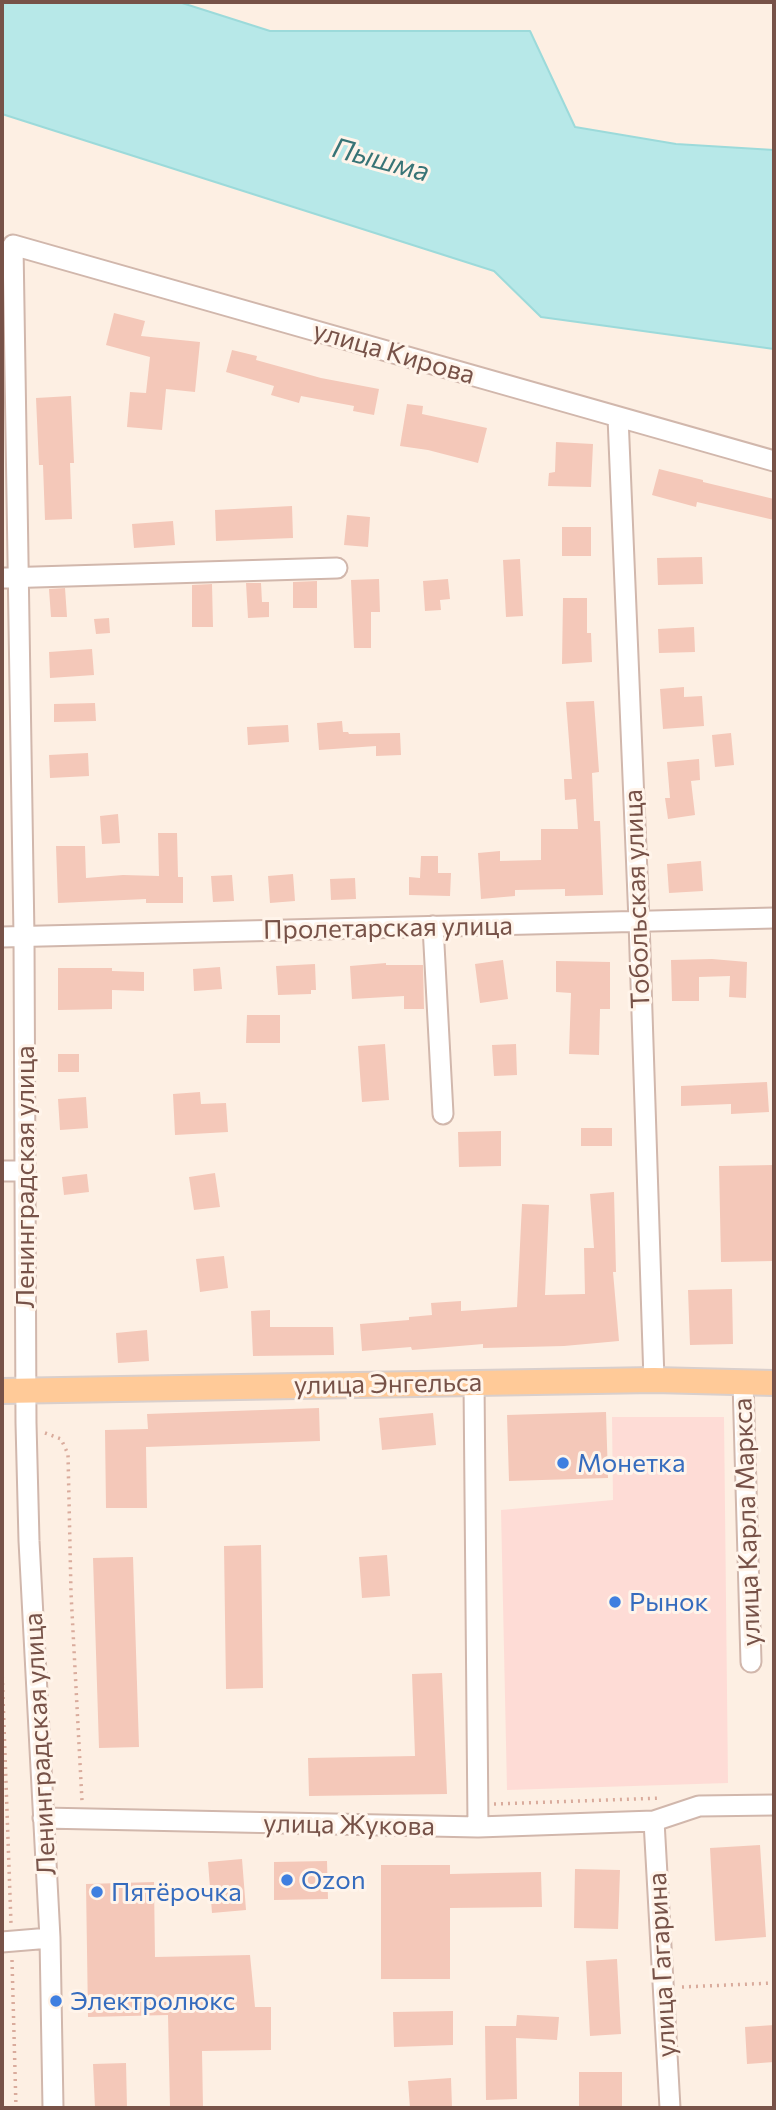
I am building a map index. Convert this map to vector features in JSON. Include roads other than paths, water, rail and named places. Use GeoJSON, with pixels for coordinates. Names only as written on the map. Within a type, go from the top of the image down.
{"type":"FeatureCollection","features":[{"type":"Feature","properties":{"kind":"main road","name":"улица Энгельса"},"geometry":{"type":"LineString","coordinates":[[14,1391],[654,1380],[774,1383]]}},
{"type":"Feature","properties":{"kind":"street","name":"Ленинградская улица"},"geometry":{"type":"LineString","coordinates":[[13,246],[8,276],[10,578],[24,937],[25,1171],[14,1391],[29,1541],[50,1938],[53,2108]]}},
{"type":"Feature","properties":{"kind":"street","name":"улица Кирова"},"geometry":{"type":"LineString","coordinates":[[13,246],[774,461]]}},
{"type":"Feature","properties":{"kind":"street","name":"Тобольская улица"},"geometry":{"type":"LineString","coordinates":[[618,417],[639,921],[654,1380]]}},
{"type":"Feature","properties":{"kind":"street"},"geometry":{"type":"LineString","coordinates":[[10,578],[337,568]]}},
{"type":"Feature","properties":{"kind":"street","name":"Пролетарская улица"},"geometry":{"type":"LineString","coordinates":[[2,937],[774,918]]}},
{"type":"Feature","properties":{"kind":"street"},"geometry":{"type":"LineString","coordinates":[[433,926],[443,1114]]}},
{"type":"Feature","properties":{"kind":"street"},"geometry":{"type":"LineString","coordinates":[[2,1171],[25,1171]]}},
{"type":"Feature","properties":{"kind":"street"},"geometry":{"type":"LineString","coordinates":[[474,1382],[478,1827]]}},
{"type":"Feature","properties":{"kind":"street","name":"улица Карла Маркса"},"geometry":{"type":"LineString","coordinates":[[743,1382],[751,1662]]}},
{"type":"Feature","properties":{"kind":"street","name":"улица Жукова"},"geometry":{"type":"LineString","coordinates":[[43,1818],[478,1827],[654,1821],[699,1806],[774,1805]]}},
{"type":"Feature","properties":{"kind":"street","name":"улица Гагарина"},"geometry":{"type":"LineString","coordinates":[[654,1821],[670,2108]]}},
{"type":"Feature","properties":{"kind":"street"},"geometry":{"type":"LineString","coordinates":[[7,1942],[50,1938]]}},
{"type":"Feature","properties":{"kind":"water","name":"Пышма"},"geometry":{"type":"Polygon","coordinates":[[[2,2],[179,2],[270,31],[530,31],[575,127],[676,144],[774,150],[774,349],[541,317],[494,271],[2,114],[2,2]]]}},
{"type":"Feature","properties":{"kind":"place","name":"Монетка"},"geometry":{"type":"Point","coordinates":[563,1463]}},
{"type":"Feature","properties":{"kind":"place","name":"Рынок"},"geometry":{"type":"Point","coordinates":[615,1602]}},
{"type":"Feature","properties":{"kind":"place","name":"Ozon"},"geometry":{"type":"Point","coordinates":[287,1880]}},
{"type":"Feature","properties":{"kind":"place","name":"Пятёрочка"},"geometry":{"type":"Point","coordinates":[97,1892]}},
{"type":"Feature","properties":{"kind":"place","name":"Электролюкс"},"geometry":{"type":"Point","coordinates":[56,2001]}}]}
